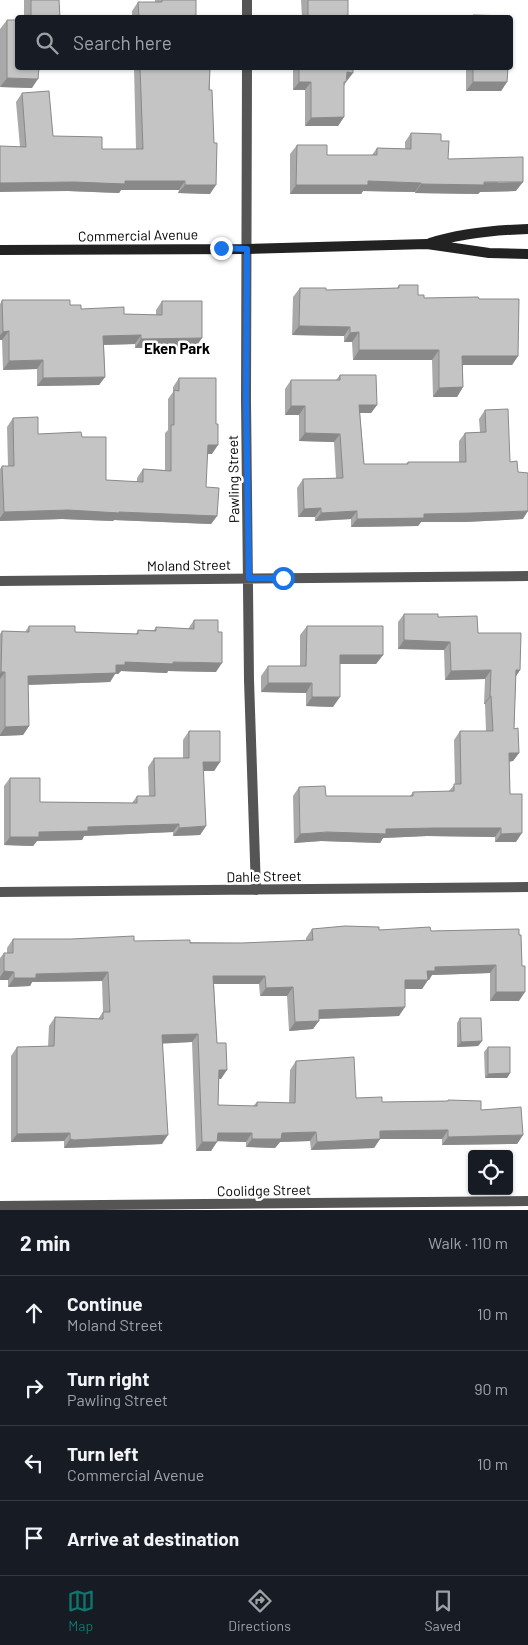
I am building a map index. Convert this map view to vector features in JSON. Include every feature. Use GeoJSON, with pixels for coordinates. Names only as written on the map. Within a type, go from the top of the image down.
{"type":"FeatureCollection","features":[{"type":"Feature","properties":{"kind":"street"},"geometry":{"type":"LineString","coordinates":[[246,15],[247,0]]}},
{"type":"Feature","properties":{"kind":"street","name":"Pawling Street"},"geometry":{"type":"LineString","coordinates":[[246,70],[246,400],[249,680],[256,890]]}},
{"type":"Feature","properties":{"kind":"street","name":"Commercial Avenue"},"geometry":{"type":"LineString","coordinates":[[427,244],[452,236],[528,229]]}},
{"type":"Feature","properties":{"kind":"street","name":"Commercial Avenue"},"geometry":{"type":"LineString","coordinates":[[0,250],[247,249],[427,244],[489,253],[528,254]]}},
{"type":"Feature","properties":{"kind":"street","name":"Moland Street"},"geometry":{"type":"LineString","coordinates":[[0,581],[528,576]]}},
{"type":"Feature","properties":{"kind":"street","name":"Dahle Street"},"geometry":{"type":"LineString","coordinates":[[0,892],[528,887]]}},
{"type":"Feature","properties":{"kind":"street","name":"Coolidge Street"},"geometry":{"type":"LineString","coordinates":[[0,1206],[528,1201]]}},
{"type":"Feature","properties":{"kind":"building"},"geometry":{"type":"Polygon","coordinates":[[[31,0],[59,0],[60,15],[31,15],[31,0]]]}},
{"type":"Feature","properties":{"kind":"building"},"geometry":{"type":"Polygon","coordinates":[[[162,0],[196,0],[196,15],[139,15],[138,2],[162,2],[162,0]]]}},
{"type":"Feature","properties":{"kind":"building"},"geometry":{"type":"Polygon","coordinates":[[[308,0],[348,0],[348,15],[308,15],[308,0]]]}},
{"type":"Feature","properties":{"kind":"building"},"geometry":{"type":"Polygon","coordinates":[[[7,20],[15,20],[15,70],[39,70],[38,79],[7,78],[7,20]]]}},
{"type":"Feature","properties":{"kind":"building"},"geometry":{"type":"Polygon","coordinates":[[[140,70],[210,70],[209,90],[212,90],[214,143],[217,143],[216,185],[185,185],[185,181],[125,181],[125,184],[74,182],[0,183],[0,146],[26,147],[22,93],[49,91],[53,136],[102,137],[102,149],[143,149],[140,70]]]}},
{"type":"Feature","properties":{"kind":"building"},"geometry":{"type":"Polygon","coordinates":[[[299,70],[353,70],[353,73],[347,72],[346,82],[344,82],[344,117],[311,118],[311,82],[299,82],[299,70]]]}},
{"type":"Feature","properties":{"kind":"building"},"geometry":{"type":"Polygon","coordinates":[[[473,70],[508,70],[507,82],[473,82],[473,70]]]}},
{"type":"Feature","properties":{"kind":"building"},"geometry":{"type":"Polygon","coordinates":[[[411,133],[441,134],[441,141],[449,141],[448,159],[523,157],[523,182],[484,182],[484,185],[368,181],[368,185],[296,185],[297,145],[327,145],[327,155],[377,155],[377,148],[411,149],[411,133]]]}},
{"type":"Feature","properties":{"kind":"building"},"geometry":{"type":"Polygon","coordinates":[[[399,285],[418,285],[418,295],[424,295],[424,298],[478,297],[479,299],[519,299],[518,356],[462,356],[463,387],[439,388],[439,350],[359,350],[359,332],[350,333],[350,327],[299,326],[300,288],[326,288],[326,290],[399,288],[399,285]]]}},
{"type":"Feature","properties":{"kind":"building"},"geometry":{"type":"Polygon","coordinates":[[[2,300],[70,300],[70,305],[81,305],[81,309],[124,307],[124,314],[162,315],[162,301],[202,301],[202,338],[141,339],[141,335],[103,336],[105,377],[43,378],[43,360],[9,361],[9,331],[3,332],[2,300]]]}},
{"type":"Feature","properties":{"kind":"building"},"geometry":{"type":"Polygon","coordinates":[[[340,375],[376,375],[377,405],[359,405],[364,464],[466,462],[465,433],[486,432],[485,410],[508,409],[510,462],[517,461],[518,472],[528,473],[528,511],[424,514],[424,518],[357,519],[357,511],[321,513],[321,508],[304,509],[303,479],[343,478],[340,434],[305,433],[305,406],[291,406],[291,380],[340,380],[340,375]]]}},
{"type":"Feature","properties":{"kind":"building"},"geometry":{"type":"Polygon","coordinates":[[[179,378],[216,378],[218,445],[208,445],[206,487],[219,488],[217,516],[68,510],[4,512],[2,466],[14,466],[13,418],[38,417],[38,434],[81,432],[82,437],[106,437],[106,480],[143,482],[143,469],[171,471],[171,425],[174,425],[174,390],[179,391],[179,378]]]}},
{"type":"Feature","properties":{"kind":"building"},"geometry":{"type":"Polygon","coordinates":[[[404,614],[438,614],[438,617],[477,616],[478,633],[521,633],[520,670],[516,670],[514,729],[518,728],[519,753],[509,753],[510,794],[522,794],[522,833],[501,834],[501,828],[434,828],[386,829],[386,834],[327,832],[300,834],[299,787],[325,786],[326,796],[413,796],[413,792],[454,791],[454,784],[461,784],[460,731],[493,731],[490,696],[491,670],[451,671],[450,642],[404,640],[404,614]]]}},
{"type":"Feature","properties":{"kind":"building"},"geometry":{"type":"Polygon","coordinates":[[[194,620],[218,620],[218,632],[222,632],[222,663],[173,662],[173,664],[125,662],[125,665],[116,665],[116,673],[28,676],[29,726],[5,727],[5,672],[1,672],[2,631],[29,632],[29,626],[75,626],[75,632],[138,634],[138,630],[156,631],[156,627],[194,629],[194,620]]]}},
{"type":"Feature","properties":{"kind":"building"},"geometry":{"type":"Polygon","coordinates":[[[307,626],[383,626],[383,655],[340,655],[340,697],[312,697],[312,683],[268,683],[268,666],[306,666],[307,626]]]}},
{"type":"Feature","properties":{"kind":"building"},"geometry":{"type":"Polygon","coordinates":[[[189,731],[220,731],[220,762],[203,762],[206,826],[179,828],[179,824],[88,827],[88,831],[39,832],[39,837],[10,837],[10,778],[40,778],[40,802],[137,803],[137,796],[155,796],[154,758],[189,758],[189,731]]]}},
{"type":"Feature","properties":{"kind":"building"},"geometry":{"type":"Polygon","coordinates":[[[345,926],[379,927],[379,930],[430,927],[431,931],[519,929],[519,935],[521,935],[522,966],[525,966],[525,992],[496,992],[496,965],[435,967],[435,971],[427,971],[428,980],[405,980],[405,1007],[319,1010],[319,1021],[295,1022],[293,987],[266,988],[265,976],[213,976],[217,1043],[226,1043],[227,1070],[219,1070],[218,1105],[257,1106],[257,1102],[295,1103],[296,1061],[354,1057],[356,1098],[382,1097],[382,1102],[481,1101],[481,1110],[521,1107],[523,1135],[448,1137],[448,1130],[380,1131],[380,1139],[317,1142],[316,1132],[282,1133],[281,1139],[252,1139],[252,1133],[218,1133],[217,1142],[202,1142],[198,1034],[162,1035],[168,1135],[74,1140],[70,1139],[70,1133],[17,1134],[17,1047],[54,1046],[55,1017],[103,1019],[103,1012],[110,1012],[108,972],[36,974],[36,978],[14,978],[14,972],[4,971],[4,953],[13,953],[13,939],[134,936],[134,941],[190,940],[190,943],[242,943],[313,940],[312,929],[345,926]]]}},
{"type":"Feature","properties":{"kind":"building"},"geometry":{"type":"Polygon","coordinates":[[[460,1018],[481,1018],[482,1041],[461,1042],[460,1018]]]}},
{"type":"Feature","properties":{"kind":"building"},"geometry":{"type":"Polygon","coordinates":[[[488,1047],[510,1047],[510,1073],[488,1074],[488,1047]]]}},
{"type":"Feature","properties":{"kind":"district","name":"Eken Park"},"geometry":{"type":"Point","coordinates":[177,348]}},
{"type":"Feature","properties":{"kind":"route"},"geometry":{"type":"LineString","coordinates":[[221,248],[247,249],[246,400],[249,578],[283,578]]}}]}
